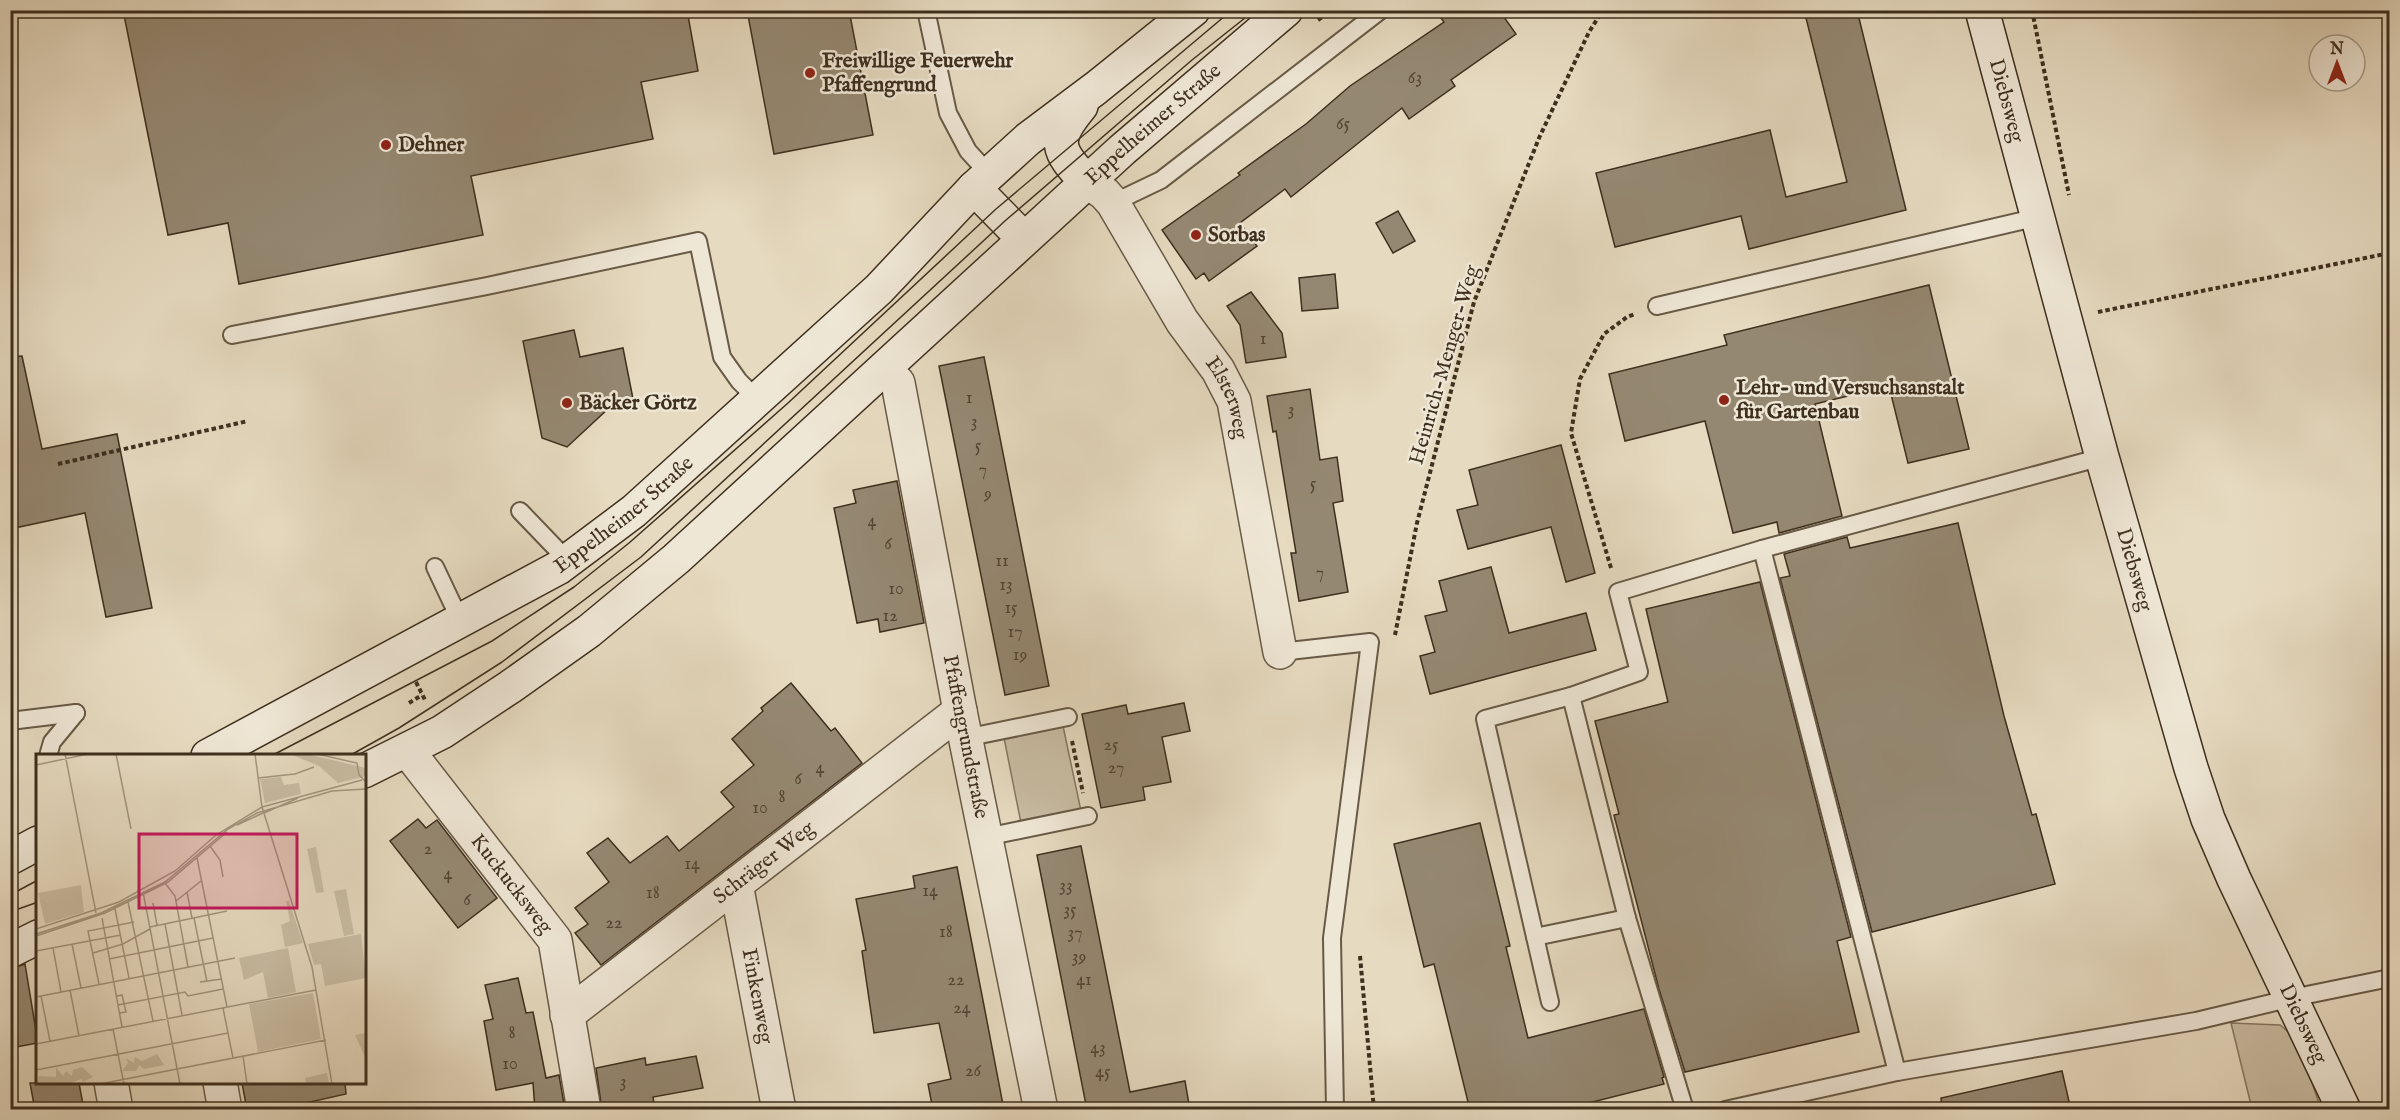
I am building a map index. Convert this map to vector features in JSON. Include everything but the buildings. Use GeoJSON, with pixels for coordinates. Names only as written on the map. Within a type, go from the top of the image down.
{"type":"FeatureCollection","features":[{"type":"Feature","properties":{"kind":"main road","name":"Eppelheimer Straße"},"geometry":{"type":"LineString","coordinates":[[212,754],[461,622],[568,561],[634,511],[879,289],[982,181],[1028,139],[1193,10]]}},
{"type":"Feature","properties":{"kind":"main road","name":"Eppelheimer Straße"},"geometry":{"type":"LineString","coordinates":[[366,770],[442,732],[589,631],[676,559],[1024,239],[1286,10]]}},
{"type":"Feature","properties":{"kind":"main road","name":"Diebsweg"},"geometry":{"type":"LineString","coordinates":[[1982,10],[2102,458],[2191,768],[2208,819],[2344,1110]]}},
{"type":"Feature","properties":{"kind":"main road","name":"Elsterweg"},"geometry":{"type":"LineString","coordinates":[[1096,88],[1065,125],[1061,139],[1063,151],[1070,164],[1113,203],[1182,321],[1218,370],[1234,401],[1280,652]]}},
{"type":"Feature","properties":{"kind":"main road"},"geometry":{"type":"LineString","coordinates":[[982,181],[1024,239]]}},
{"type":"Feature","properties":{"kind":"main road","name":"Pfaffengrundstraße"},"geometry":{"type":"LineString","coordinates":[[885,368],[898,383],[963,724],[1041,1110]]}},
{"type":"Feature","properties":{"kind":"main road","name":"Schräger Weg"},"geometry":{"type":"LineString","coordinates":[[567,1015],[736,884],[963,724]]}},
{"type":"Feature","properties":{"kind":"main road","name":"Kuckucksweg"},"geometry":{"type":"LineString","coordinates":[[406,750],[555,940],[584,1110]]}},
{"type":"Feature","properties":{"kind":"main road"},"geometry":{"type":"LineString","coordinates":[[10,858],[36,844]]}},
{"type":"Feature","properties":{"kind":"main road","name":"Finkenweg"},"geometry":{"type":"LineString","coordinates":[[736,884],[779,1110]]}},
{"type":"Feature","properties":{"kind":"main road"},"geometry":{"type":"LineString","coordinates":[[10,951],[36,938]]}},
{"type":"Feature","properties":{"kind":"main road"},"geometry":{"type":"LineString","coordinates":[[111,1084],[116,1110]]}},
{"type":"Feature","properties":{"kind":"main road"},"geometry":{"type":"LineString","coordinates":[[220,1084],[225,1110]]}},
{"type":"Feature","properties":{"kind":"lane"},"geometry":{"type":"LineString","coordinates":[[926,10],[948,113],[982,181]]}},
{"type":"Feature","properties":{"kind":"lane","name":"Eppelheimer Straße"},"geometry":{"type":"LineString","coordinates":[[1113,203],[1161,180],[1381,10]]}},
{"type":"Feature","properties":{"kind":"lane"},"geometry":{"type":"LineString","coordinates":[[1657,306],[2038,217]]}},
{"type":"Feature","properties":{"kind":"lane"},"geometry":{"type":"LineString","coordinates":[[232,335],[487,286],[698,241],[722,357],[739,381],[757,399]]}},
{"type":"Feature","properties":{"kind":"lane"},"geometry":{"type":"LineString","coordinates":[[1550,1002],[1485,719],[1571,696],[1639,672],[1618,592],[1762,549],[2102,458]]}},
{"type":"Feature","properties":{"kind":"lane"},"geometry":{"type":"LineString","coordinates":[[520,511],[568,561]]}},
{"type":"Feature","properties":{"kind":"lane"},"geometry":{"type":"LineString","coordinates":[[1762,549],[1897,1072]]}},
{"type":"Feature","properties":{"kind":"lane"},"geometry":{"type":"LineString","coordinates":[[435,567],[461,622]]}},
{"type":"Feature","properties":{"kind":"lane"},"geometry":{"type":"LineString","coordinates":[[1280,652],[1370,642],[1332,938],[1335,1110]]}},
{"type":"Feature","properties":{"kind":"lane"},"geometry":{"type":"LineString","coordinates":[[1571,696],[1627,918],[1684,1110]]}},
{"type":"Feature","properties":{"kind":"lane"},"geometry":{"type":"LineString","coordinates":[[10,721],[76,713],[52,742],[49,754]]}},
{"type":"Feature","properties":{"kind":"lane"},"geometry":{"type":"LineString","coordinates":[[963,724],[1068,717]]}},
{"type":"Feature","properties":{"kind":"lane"},"geometry":{"type":"LineString","coordinates":[[986,837],[1088,816]]}},
{"type":"Feature","properties":{"kind":"lane"},"geometry":{"type":"LineString","coordinates":[[1535,937],[1627,918]]}},
{"type":"Feature","properties":{"kind":"lane"},"geometry":{"type":"LineString","coordinates":[[1725,1110],[1897,1072],[2196,1021],[2390,978]]}},
{"type":"Feature","properties":{"kind":"path","name":"Heinrich-Menger-Weg"},"geometry":{"type":"LineString","coordinates":[[1394,641],[1417,523],[1474,302],[1539,138],[1589,32],[1603,10]]}},
{"type":"Feature","properties":{"kind":"path"},"geometry":{"type":"LineString","coordinates":[[2066,318],[2390,253]]}},
{"type":"Feature","properties":{"kind":"path"},"geometry":{"type":"LineString","coordinates":[[1618,592],[1571,433],[1580,380],[1605,334],[1627,317],[1657,306]]}},
{"type":"Feature","properties":{"kind":"path"},"geometry":{"type":"LineString","coordinates":[[58,464],[248,421]]}},
{"type":"Feature","properties":{"kind":"path"},"geometry":{"type":"LineString","coordinates":[[399,653],[442,732]]}},
{"type":"Feature","properties":{"kind":"path"},"geometry":{"type":"LineString","coordinates":[[409,703],[422,695]]}},
{"type":"Feature","properties":{"kind":"path"},"geometry":{"type":"LineString","coordinates":[[1068,717],[1088,816]]}},
{"type":"Feature","properties":{"kind":"path"},"geometry":{"type":"LineString","coordinates":[[1360,948],[1374,1110]]}},
{"type":"Feature","properties":{"kind":"shaded area"},"geometry":{"type":"Polygon","coordinates":[[[1063,726],[1081,811],[1021,823],[1004,738],[1063,726]]]}},
{"type":"Feature","properties":{"kind":"shaded area"},"geometry":{"type":"Polygon","coordinates":[[[2231,1023],[2280,1025],[2297,1039],[2321,1109],[2252,1109],[2231,1023]]]}},
{"type":"Feature","properties":{"kind":"tram line"},"geometry":{"type":"LineString","coordinates":[[275,754],[492,641],[574,587],[629,543],[788,403],[996,209],[1232,10]]}},
{"type":"Feature","properties":{"kind":"tram line"},"geometry":{"type":"LineString","coordinates":[[353,754],[399,728],[502,662],[641,557],[1006,220],[1192,60],[1255,10]]}},
{"type":"Feature","properties":{"kind":"tram line"},"geometry":{"type":"LineString","coordinates":[[10,895],[36,881]]}},
{"type":"Feature","properties":{"kind":"tram line"},"geometry":{"type":"LineString","coordinates":[[10,912],[36,903]]}},
{"type":"Feature","properties":{"kind":"place","name":"Freiwillige Feuerwehr Pfaffengrund"},"geometry":{"type":"Point","coordinates":[810,73]}},
{"type":"Feature","properties":{"kind":"place","name":"Dehner"},"geometry":{"type":"Point","coordinates":[386,145]}},
{"type":"Feature","properties":{"kind":"place","name":"Sorbas"},"geometry":{"type":"Point","coordinates":[1196,235]}},
{"type":"Feature","properties":{"kind":"place","name":"Lehr- und Versuchsanstalt für Gartenbau"},"geometry":{"type":"Point","coordinates":[1724,400]}},
{"type":"Feature","properties":{"kind":"place","name":"Bäcker Görtz"},"geometry":{"type":"Point","coordinates":[567,403]}}]}
